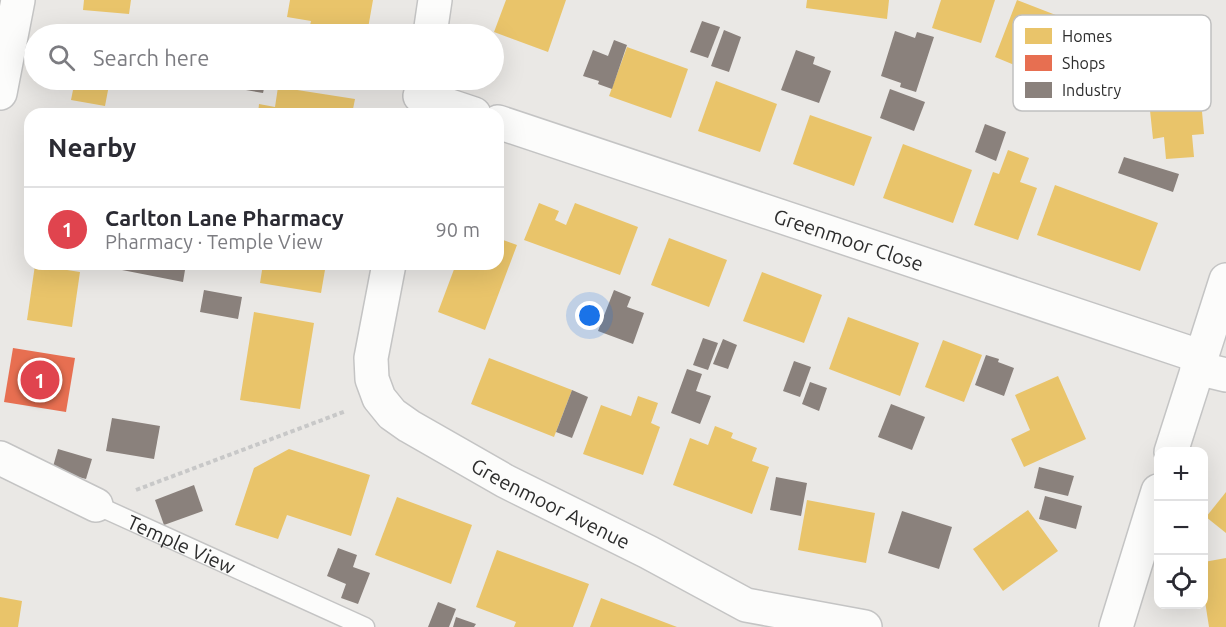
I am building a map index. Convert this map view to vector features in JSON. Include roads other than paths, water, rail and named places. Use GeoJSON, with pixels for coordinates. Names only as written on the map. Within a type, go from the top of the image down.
{"type":"FeatureCollection","features":[{"type":"Feature","properties":{"kind":"street"},"geometry":{"type":"LineString","coordinates":[[0,93],[18,0]]}},
{"type":"Feature","properties":{"kind":"street"},"geometry":{"type":"LineString","coordinates":[[431,24],[435,0]]}},
{"type":"Feature","properties":{"kind":"street"},"geometry":{"type":"LineString","coordinates":[[420,97],[455,108]]}},
{"type":"Feature","properties":{"kind":"street","name":"Greenmoor Close"},"geometry":{"type":"LineString","coordinates":[[504,124],[1208,367]]}},
{"type":"Feature","properties":{"kind":"street","name":"Greenmoor Avenue"},"geometry":{"type":"LineString","coordinates":[[388,270],[371,358],[372,379],[380,398],[392,414],[505,481],[648,552],[746,605],[865,627]]}},
{"type":"Feature","properties":{"kind":"street"},"geometry":{"type":"LineString","coordinates":[[1173,447],[1208,367],[1226,280]]}},
{"type":"Feature","properties":{"kind":"street","name":"Temple View"},"geometry":{"type":"LineString","coordinates":[[0,458],[96,505]]}},
{"type":"Feature","properties":{"kind":"street"},"geometry":{"type":"LineString","coordinates":[[1116,627],[1155,501]]}},
{"type":"Feature","properties":{"kind":"lane","name":"Temple View"},"geometry":{"type":"LineString","coordinates":[[96,505],[365,627]]}},
{"type":"Feature","properties":{"kind":"place","name":"Carlton Lane Pharmacy"},"geometry":{"type":"Point","coordinates":[40,380]}}]}
